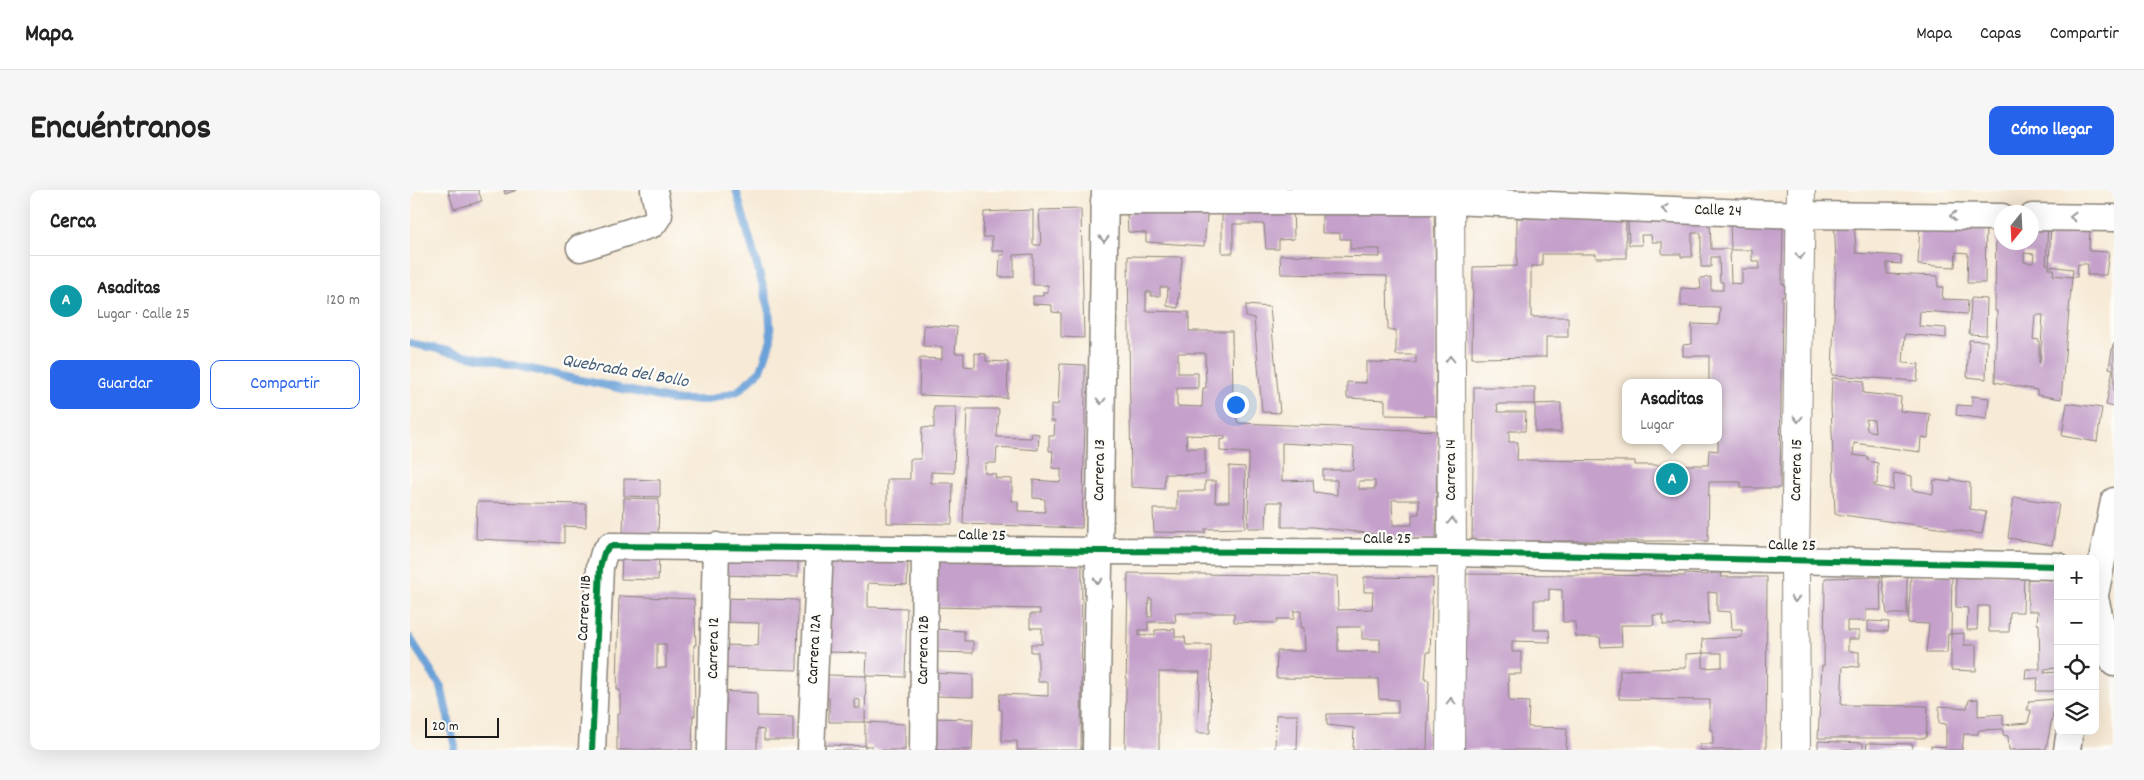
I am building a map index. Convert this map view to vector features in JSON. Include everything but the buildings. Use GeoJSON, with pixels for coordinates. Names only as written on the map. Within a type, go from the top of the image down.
{"type":"FeatureCollection","features":[{"type":"Feature","properties":{"kind":"main road","name":"Carrera 14"},"geometry":{"type":"LineString","coordinates":[[1449,195],[1452,553],[1450,750]]}},
{"type":"Feature","properties":{"kind":"main road","name":"Carrera 15"},"geometry":{"type":"LineString","coordinates":[[1796,750],[1795,560],[1801,202]]}},
{"type":"Feature","properties":{"kind":"street"},"geometry":{"type":"LineString","coordinates":[[580,248],[654,224],[660,215],[654,190]]}},
{"type":"Feature","properties":{"kind":"street","name":"Calle 24"},"geometry":{"type":"LineString","coordinates":[[1105,196],[1449,195],[1801,202],[1994,215]]}},
{"type":"Feature","properties":{"kind":"street","name":"Carrera 13"},"geometry":{"type":"LineString","coordinates":[[1096,750],[1105,196]]}},
{"type":"Feature","properties":{"kind":"street"},"geometry":{"type":"LineString","coordinates":[[2039,217],[2114,218]]}},
{"type":"Feature","properties":{"kind":"street"},"geometry":{"type":"LineString","coordinates":[[2099,582],[2114,500]]}},
{"type":"Feature","properties":{"kind":"street","name":"Carrera 11B"},"geometry":{"type":"LineString","coordinates":[[592,750],[600,567],[604,553],[610,546],[716,546]]}},
{"type":"Feature","properties":{"kind":"street","name":"Calle 25"},"geometry":{"type":"LineString","coordinates":[[716,546],[1099,552],[1452,553],[2054,566]]}},
{"type":"Feature","properties":{"kind":"street","name":"Carrera 12"},"geometry":{"type":"LineString","coordinates":[[711,750],[716,546]]}},
{"type":"Feature","properties":{"kind":"street","name":"Carrera 12A"},"geometry":{"type":"LineString","coordinates":[[810,750],[820,548]]}},
{"type":"Feature","properties":{"kind":"street","name":"Carrera 12B"},"geometry":{"type":"LineString","coordinates":[[923,750],[925,549]]}},
{"type":"Feature","properties":{"kind":"street"},"geometry":{"type":"LineString","coordinates":[[2096,600],[2106,648],[2114,663]]}},
{"type":"Feature","properties":{"kind":"street"},"geometry":{"type":"LineString","coordinates":[[2067,750],[2069,735]]}},
{"type":"Feature","properties":{"kind":"waterway","name":"Quebrada del Bollo"},"geometry":{"type":"LineString","coordinates":[[410,343],[673,400],[708,400],[738,391],[761,370],[771,340],[769,308],[736,190]]}},
{"type":"Feature","properties":{"kind":"waterway","name":"Quebrada del Bollo"},"geometry":{"type":"LineString","coordinates":[[410,638],[441,687],[455,747],[454,750]]}},
{"type":"Feature","properties":{"kind":"cycle path"},"geometry":{"type":"LineString","coordinates":[[592,750],[600,567],[604,553],[610,546],[1452,553],[2054,566]]}},
{"type":"Feature","properties":{"kind":"place","name":"Asaditas"},"geometry":{"type":"Point","coordinates":[1672,479]}}]}
